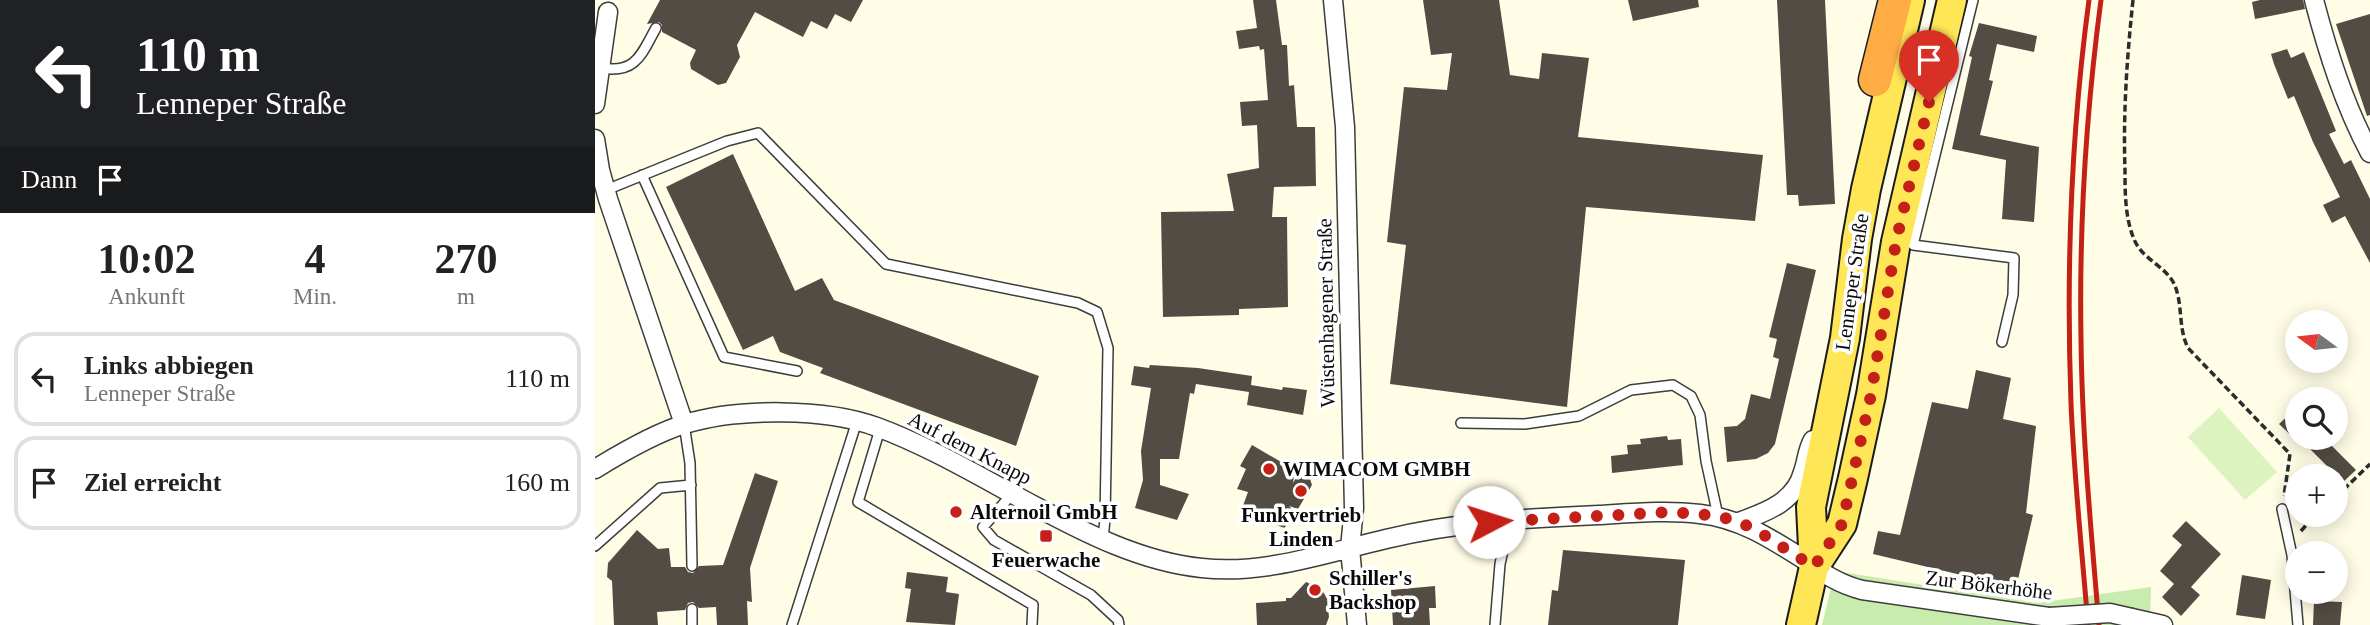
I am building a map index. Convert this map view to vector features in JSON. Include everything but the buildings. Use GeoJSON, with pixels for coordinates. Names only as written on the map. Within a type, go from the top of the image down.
{"type":"FeatureCollection","features":[{"type":"Feature","properties":{"kind":"highway"},"geometry":{"type":"LineString","coordinates":[[1875,80],[1895,0]]}},
{"type":"Feature","properties":{"kind":"main road","name":"Lenneper Straße"},"geometry":{"type":"LineString","coordinates":[[1801,625],[1814,567],[1811,507],[1845,338],[1865,189],[1910,0]]}},
{"type":"Feature","properties":{"kind":"main road","name":"Lenneper Straße"},"geometry":{"type":"LineString","coordinates":[[1814,567],[1842,524],[1871,395],[1898,232],[1952,0]]}},
{"type":"Feature","properties":{"kind":"main road"},"geometry":{"type":"LineString","coordinates":[[1875,80],[1884,111]]}},
{"type":"Feature","properties":{"kind":"street","name":"Wüstenhagener Straße"},"geometry":{"type":"LineString","coordinates":[[1333,0],[1345,127],[1354,508],[1350,548],[1357,625]]}},
{"type":"Feature","properties":{"kind":"street"},"geometry":{"type":"LineString","coordinates":[[2314,0],[2328,54],[2358,131],[2370,153]]}},
{"type":"Feature","properties":{"kind":"street"},"geometry":{"type":"LineString","coordinates":[[595,104],[608,12]]}},
{"type":"Feature","properties":{"kind":"street"},"geometry":{"type":"LineString","coordinates":[[595,139],[606,190],[684,424]]}},
{"type":"Feature","properties":{"kind":"street"},"geometry":{"type":"LineString","coordinates":[[1739,522],[1763,513],[1793,493],[1803,473],[1810,445],[1832,407]]}},
{"type":"Feature","properties":{"kind":"street","name":"Auf dem Knapp"},"geometry":{"type":"LineString","coordinates":[[595,469],[616,456],[684,424],[726,415],[806,414],[857,422],[913,442],[1103,540],[1176,564],[1225,570],[1257,568],[1448,527],[1510,519]]}},
{"type":"Feature","properties":{"kind":"street","name":"Zur Bökerhöhe"},"geometry":{"type":"LineString","coordinates":[[1510,519],[1671,512],[1718,516],[1739,522],[1779,543],[1842,585],[1861,590],[2049,617],[2109,613],[2158,624]]}},
{"type":"Feature","properties":{"kind":"lane"},"geometry":{"type":"LineString","coordinates":[[1973,0],[1913,245],[2014,258],[2013,295],[2002,342]]}},
{"type":"Feature","properties":{"kind":"lane"},"geometry":{"type":"LineString","coordinates":[[595,35],[601,66],[615,71],[629,67],[639,58],[656,28]]}},
{"type":"Feature","properties":{"kind":"lane"},"geometry":{"type":"LineString","coordinates":[[606,190],[727,141],[758,133],[886,264],[1078,303],[1097,312],[1108,348],[1103,540]]}},
{"type":"Feature","properties":{"kind":"lane"},"geometry":{"type":"LineString","coordinates":[[642,175],[724,357],[797,371]]}},
{"type":"Feature","properties":{"kind":"lane"},"geometry":{"type":"LineString","coordinates":[[1461,424],[1525,424],[1579,416],[1631,390],[1673,385],[1691,396],[1700,415],[1706,461],[1718,516]]}},
{"type":"Feature","properties":{"kind":"lane"},"geometry":{"type":"LineString","coordinates":[[792,625],[857,422]]}},
{"type":"Feature","properties":{"kind":"lane"},"geometry":{"type":"LineString","coordinates":[[684,424],[690,463],[692,566]]}},
{"type":"Feature","properties":{"kind":"lane"},"geometry":{"type":"LineString","coordinates":[[880,429],[858,502],[1033,605],[1032,625]]}},
{"type":"Feature","properties":{"kind":"lane"},"geometry":{"type":"LineString","coordinates":[[595,546],[660,488],[691,485]]}},
{"type":"Feature","properties":{"kind":"lane"},"geometry":{"type":"LineString","coordinates":[[1012,494],[983,527],[994,540],[1091,595],[1118,620],[1119,625]]}},
{"type":"Feature","properties":{"kind":"lane"},"geometry":{"type":"LineString","coordinates":[[2282,509],[2292,555],[2298,625]]}},
{"type":"Feature","properties":{"kind":"lane"},"geometry":{"type":"LineString","coordinates":[[1495,625],[1500,564],[1510,519]]}},
{"type":"Feature","properties":{"kind":"lane"},"geometry":{"type":"LineString","coordinates":[[692,609],[692,625]]}},
{"type":"Feature","properties":{"kind":"path"},"geometry":{"type":"LineString","coordinates":[[2133,0],[2127,51],[2124,135],[2126,202],[2134,239],[2148,259],[2173,280],[2180,301],[2181,330],[2187,348],[2290,454],[2282,509]]}},
{"type":"Feature","properties":{"kind":"path"},"geometry":{"type":"LineString","coordinates":[[2348,485],[2370,464]]}},
{"type":"Feature","properties":{"kind":"green space"},"geometry":{"type":"Polygon","coordinates":[[[2219,408],[2277,472],[2245,500],[2188,437],[2219,408]]]}},
{"type":"Feature","properties":{"kind":"green space"},"geometry":{"type":"Polygon","coordinates":[[[1835,571],[2037,603],[2151,587],[2150,625],[1822,625],[1835,571]]]}},
{"type":"Feature","properties":{"kind":"railway"},"geometry":{"type":"LineString","coordinates":[[2088,625],[2072,431],[2069,302],[2074,151],[2089,0]]}},
{"type":"Feature","properties":{"kind":"railway"},"geometry":{"type":"LineString","coordinates":[[2099,625],[2085,446],[2081,254],[2091,85],[2101,0]]}},
{"type":"Feature","properties":{"kind":"place","name":"WIMACOM GMBH"},"geometry":{"type":"Point","coordinates":[1269,469]}},
{"type":"Feature","properties":{"kind":"place","name":"Funkvertrieb Linden"},"geometry":{"type":"Point","coordinates":[1301,491]}},
{"type":"Feature","properties":{"kind":"place","name":"Alternoil GmbH"},"geometry":{"type":"Point","coordinates":[956,512]}},
{"type":"Feature","properties":{"kind":"place","name":"Feuerwache"},"geometry":{"type":"Point","coordinates":[1046,536]}},
{"type":"Feature","properties":{"kind":"place","name":"Schiller's Backshop"},"geometry":{"type":"Point","coordinates":[1315,590]}},
{"type":"Feature","properties":{"kind":"route"},"geometry":{"type":"LineString","coordinates":[[1489,522],[1555,516],[1671,512],[1718,516],[1756,530],[1814,567],[1842,524],[1871,395],[1896,242],[1929,102]]}}]}
